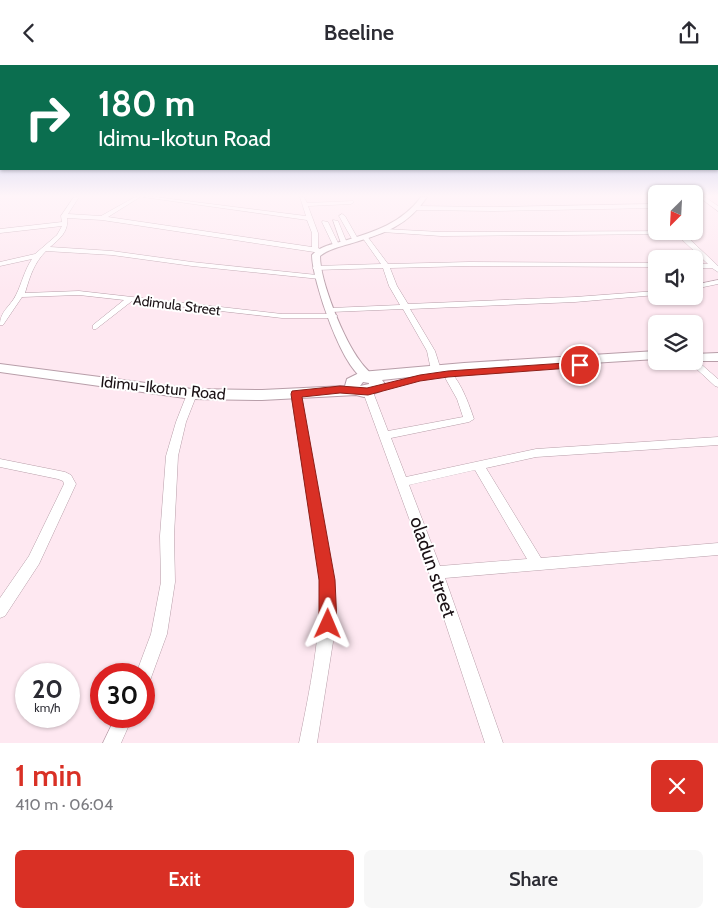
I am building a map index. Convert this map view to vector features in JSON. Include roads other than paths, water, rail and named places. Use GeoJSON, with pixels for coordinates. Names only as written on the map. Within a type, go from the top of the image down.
{"type":"FeatureCollection","features":[{"type":"Feature","properties":{"kind":"main road"},"geometry":{"type":"LineString","coordinates":[[703,352],[718,351]]}},
{"type":"Feature","properties":{"kind":"main road","name":"Idimu-Ikotun Road"},"geometry":{"type":"LineString","coordinates":[[0,368],[192,394],[296,394],[442,372],[648,356]]}},
{"type":"Feature","properties":{"kind":"main road"},"geometry":{"type":"LineString","coordinates":[[703,359],[718,357]]}},
{"type":"Feature","properties":{"kind":"main road"},"geometry":{"type":"LineString","coordinates":[[442,372],[648,360]]}},
{"type":"Feature","properties":{"kind":"main road","name":"Idimu-Ikotun Road"},"geometry":{"type":"LineString","coordinates":[[0,361],[200,387],[265,389],[364,383]]}},
{"type":"Feature","properties":{"kind":"street"},"geometry":{"type":"LineString","coordinates":[[0,231],[25,229]]}},
{"type":"Feature","properties":{"kind":"street"},"geometry":{"type":"LineString","coordinates":[[0,323],[20,295],[28,270],[38,256],[58,236],[62,229]]}},
{"type":"Feature","properties":{"kind":"street"},"geometry":{"type":"LineString","coordinates":[[174,229],[318,250],[388,229]]}},
{"type":"Feature","properties":{"kind":"street"},"geometry":{"type":"LineString","coordinates":[[313,229],[318,250],[316,255],[316,273],[364,383]]}},
{"type":"Feature","properties":{"kind":"street"},"geometry":{"type":"LineString","coordinates":[[330,229],[340,244]]}},
{"type":"Feature","properties":{"kind":"street"},"geometry":{"type":"LineString","coordinates":[[337,229],[340,244]]}},
{"type":"Feature","properties":{"kind":"street"},"geometry":{"type":"LineString","coordinates":[[349,229],[355,239]]}},
{"type":"Feature","properties":{"kind":"street"},"geometry":{"type":"LineString","coordinates":[[384,231],[441,234],[648,232]]}},
{"type":"Feature","properties":{"kind":"street"},"geometry":{"type":"LineString","coordinates":[[365,237],[386,266],[393,286],[404,306],[470,416],[469,419],[385,435]]}},
{"type":"Feature","properties":{"kind":"street"},"geometry":{"type":"LineString","coordinates":[[686,240],[716,268]]}},
{"type":"Feature","properties":{"kind":"street"},"geometry":{"type":"LineString","coordinates":[[46,249],[112,253],[192,264],[316,273],[386,266],[648,265]]}},
{"type":"Feature","properties":{"kind":"street"},"geometry":{"type":"LineString","coordinates":[[0,264],[38,256],[68,258]]}},
{"type":"Feature","properties":{"kind":"street"},"geometry":{"type":"LineString","coordinates":[[703,267],[716,268]]}},
{"type":"Feature","properties":{"kind":"street"},"geometry":{"type":"LineString","coordinates":[[703,285],[718,282]]}},
{"type":"Feature","properties":{"kind":"street","name":"Adimula Street"},"geometry":{"type":"LineString","coordinates":[[20,295],[79,293],[282,316],[404,306],[522,303],[648,294]]}},
{"type":"Feature","properties":{"kind":"street"},"geometry":{"type":"LineString","coordinates":[[96,327],[130,299]]}},
{"type":"Feature","properties":{"kind":"street"},"geometry":{"type":"LineString","coordinates":[[703,370],[718,384]]}},
{"type":"Feature","properties":{"kind":"street","name":"oladun street"},"geometry":{"type":"LineString","coordinates":[[364,383],[436,573],[494,743]]}},
{"type":"Feature","properties":{"kind":"street"},"geometry":{"type":"LineString","coordinates":[[148,663],[159,634],[168,582],[167,536],[172,456],[181,422],[192,394]]}},
{"type":"Feature","properties":{"kind":"street"},"geometry":{"type":"LineString","coordinates":[[296,394],[327,580],[329,607],[327,640],[308,743]]}},
{"type":"Feature","properties":{"kind":"street"},"geometry":{"type":"LineString","coordinates":[[403,482],[479,467],[536,453],[718,441]]}},
{"type":"Feature","properties":{"kind":"street"},"geometry":{"type":"LineString","coordinates":[[0,463],[61,475],[68,478],[70,484],[34,560],[0,611]]}},
{"type":"Feature","properties":{"kind":"street"},"geometry":{"type":"LineString","coordinates":[[479,467],[537,564]]}},
{"type":"Feature","properties":{"kind":"street"},"geometry":{"type":"LineString","coordinates":[[436,573],[718,549]]}},
{"type":"Feature","properties":{"kind":"street"},"geometry":{"type":"LineString","coordinates":[[112,743],[119,728]]}}]}
